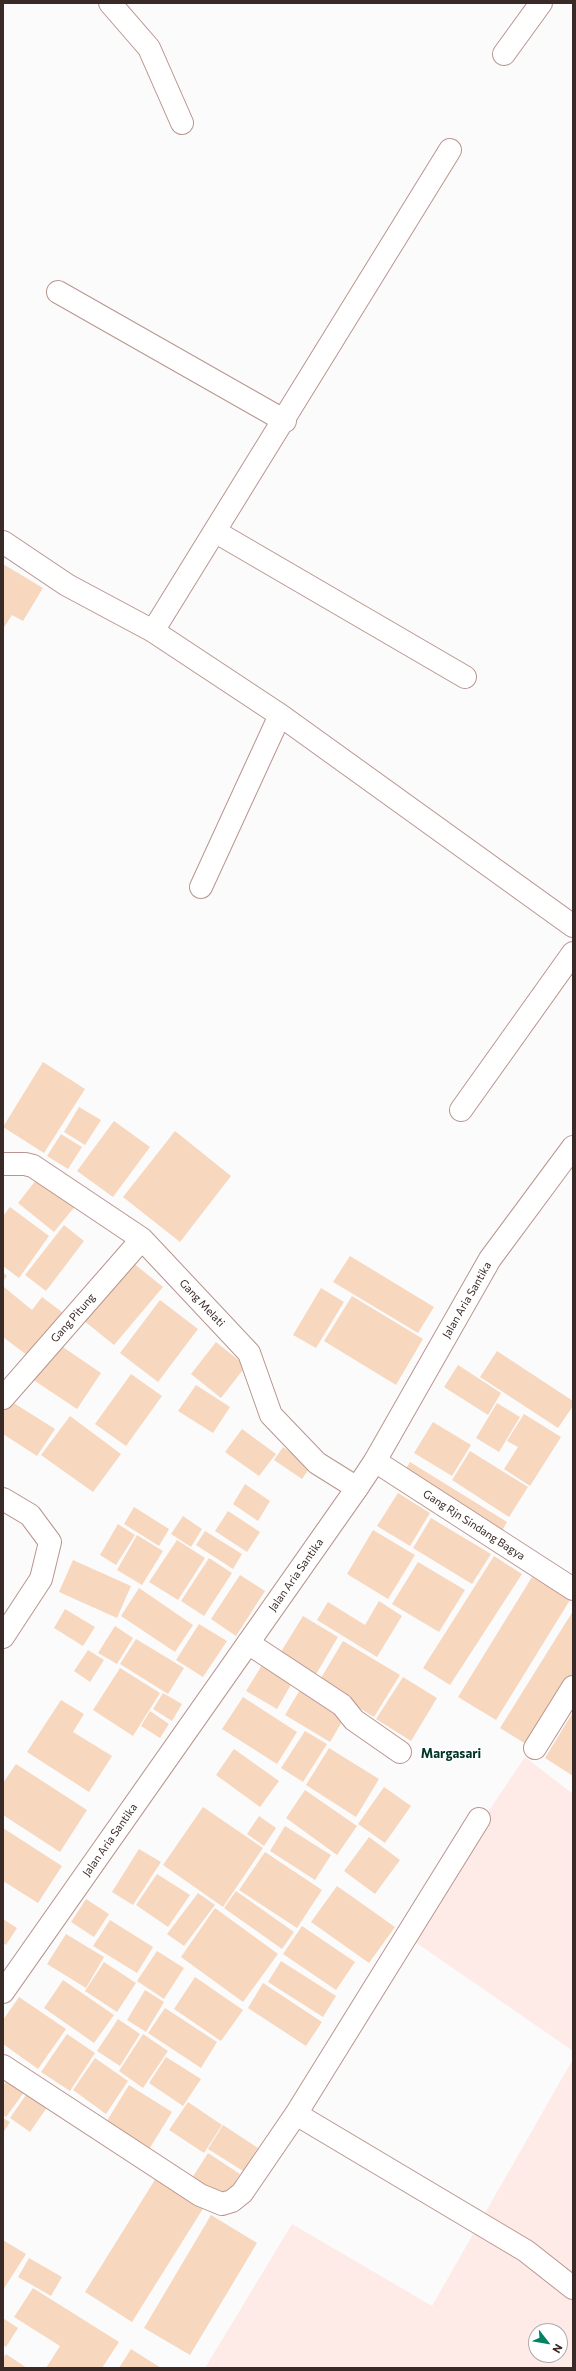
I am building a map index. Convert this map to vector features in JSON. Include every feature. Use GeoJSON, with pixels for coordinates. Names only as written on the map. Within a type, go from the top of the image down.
{"type":"FeatureCollection","features":[{"type":"Feature","properties":{"kind":"street"},"geometry":{"type":"LineString","coordinates":[[110,3],[148,48],[182,123]]}},
{"type":"Feature","properties":{"kind":"street"},"geometry":{"type":"LineString","coordinates":[[504,54],[541,3]]}},
{"type":"Feature","properties":{"kind":"street"},"geometry":{"type":"LineString","coordinates":[[153,631],[216,532],[450,150]]}},
{"type":"Feature","properties":{"kind":"street"},"geometry":{"type":"LineString","coordinates":[[58,292],[284,421]]}},
{"type":"Feature","properties":{"kind":"street"},"geometry":{"type":"LineString","coordinates":[[216,532],[465,677]]}},
{"type":"Feature","properties":{"kind":"street"},"geometry":{"type":"LineString","coordinates":[[3,542],[67,586],[153,631],[280,715],[573,926]]}},
{"type":"Feature","properties":{"kind":"street"},"geometry":{"type":"LineString","coordinates":[[201,887],[280,715]]}},
{"type":"Feature","properties":{"kind":"street"},"geometry":{"type":"LineString","coordinates":[[461,1110],[573,952]]}},
{"type":"Feature","properties":{"kind":"street","name":"Jalan Aria Santika"},"geometry":{"type":"LineString","coordinates":[[3,1992],[357,1488],[375,1461],[490,1259],[573,1147]]}},
{"type":"Feature","properties":{"kind":"street","name":"Gang Melati"},"geometry":{"type":"LineString","coordinates":[[3,1164],[25,1164],[33,1166],[142,1239],[249,1353],[271,1415],[317,1463],[357,1488]]}},
{"type":"Feature","properties":{"kind":"street","name":"Gang Pitung"},"geometry":{"type":"LineString","coordinates":[[3,1398],[142,1239]]}},
{"type":"Feature","properties":{"kind":"street","name":"Gang Rjn Sindang Bagya"},"geometry":{"type":"LineString","coordinates":[[375,1461],[573,1589]]}},
{"type":"Feature","properties":{"kind":"street"},"geometry":{"type":"LineString","coordinates":[[3,1499],[30,1515],[50,1542],[41,1579],[3,1637]]}},
{"type":"Feature","properties":{"kind":"street"},"geometry":{"type":"LineString","coordinates":[[248,1643],[342,1705],[354,1720],[400,1752]]}},
{"type":"Feature","properties":{"kind":"street"},"geometry":{"type":"LineString","coordinates":[[534,1748],[573,1687]]}},
{"type":"Feature","properties":{"kind":"street"},"geometry":{"type":"LineString","coordinates":[[3,2066],[200,2195],[222,2204],[232,2201],[242,2193],[296,2114],[479,1819]]}},
{"type":"Feature","properties":{"kind":"street"},"geometry":{"type":"LineString","coordinates":[[296,2114],[526,2251],[573,2288]]}},
{"type":"Feature","properties":{"kind":"shaded area"},"geometry":{"type":"Polygon","coordinates":[[[525,1757],[573,1794],[573,2051],[405,1935],[525,1757]]]}},
{"type":"Feature","properties":{"kind":"shaded area"},"geometry":{"type":"Polygon","coordinates":[[[573,2059],[573,2368],[205,2368],[292,2224],[432,2306],[573,2059]]]}},
{"type":"Feature","properties":{"kind":"building"},"geometry":{"type":"Polygon","coordinates":[[[3,564],[43,588],[23,621],[12,615],[3,629],[3,564]]]}},
{"type":"Feature","properties":{"kind":"building"},"geometry":{"type":"Polygon","coordinates":[[[43,1062],[85,1089],[44,1153],[3,1127],[43,1062]]]}},
{"type":"Feature","properties":{"kind":"building"},"geometry":{"type":"Polygon","coordinates":[[[79,1107],[101,1120],[85,1145],[64,1132],[79,1107]]]}},
{"type":"Feature","properties":{"kind":"building"},"geometry":{"type":"Polygon","coordinates":[[[114,1121],[150,1147],[113,1197],[77,1171],[114,1121]]]}},
{"type":"Feature","properties":{"kind":"building"},"geometry":{"type":"Polygon","coordinates":[[[175,1131],[231,1176],[180,1242],[123,1197],[175,1131]]]}},
{"type":"Feature","properties":{"kind":"building"},"geometry":{"type":"Polygon","coordinates":[[[61,1134],[82,1147],[68,1169],[47,1156],[61,1134]]]}},
{"type":"Feature","properties":{"kind":"building"},"geometry":{"type":"Polygon","coordinates":[[[40,1175],[77,1204],[54,1232],[18,1203],[40,1175]]]}},
{"type":"Feature","properties":{"kind":"building"},"geometry":{"type":"Polygon","coordinates":[[[10,1207],[49,1236],[19,1278],[3,1266],[3,1216],[10,1207]]]}},
{"type":"Feature","properties":{"kind":"building"},"geometry":{"type":"Polygon","coordinates":[[[64,1225],[84,1241],[46,1291],[25,1275],[64,1225]]]}},
{"type":"Feature","properties":{"kind":"building"},"geometry":{"type":"Polygon","coordinates":[[[350,1256],[434,1307],[418,1333],[333,1282],[350,1256]]]}},
{"type":"Feature","properties":{"kind":"building"},"geometry":{"type":"Polygon","coordinates":[[[127,1258],[163,1287],[114,1345],[78,1316],[127,1258]]]}},
{"type":"Feature","properties":{"kind":"building"},"geometry":{"type":"Polygon","coordinates":[[[3,1272],[7,1276],[3,1281],[3,1272]]]}},
{"type":"Feature","properties":{"kind":"building"},"geometry":{"type":"Polygon","coordinates":[[[4,1287],[32,1310],[42,1297],[66,1315],[32,1359],[3,1337],[4,1287]]]}},
{"type":"Feature","properties":{"kind":"building"},"geometry":{"type":"Polygon","coordinates":[[[321,1288],[344,1302],[316,1348],[293,1335],[321,1288]]]}},
{"type":"Feature","properties":{"kind":"building"},"geometry":{"type":"Polygon","coordinates":[[[352,1296],[423,1339],[396,1385],[324,1341],[352,1296]]]}},
{"type":"Feature","properties":{"kind":"building"},"geometry":{"type":"Polygon","coordinates":[[[160,1300],[198,1329],[158,1382],[120,1353],[160,1300]]]}},
{"type":"Feature","properties":{"kind":"building"},"geometry":{"type":"Polygon","coordinates":[[[216,1342],[246,1366],[221,1398],[191,1374],[216,1342]]]}},
{"type":"Feature","properties":{"kind":"building"},"geometry":{"type":"Polygon","coordinates":[[[57,1343],[101,1373],[77,1409],[32,1379],[57,1343]]]}},
{"type":"Feature","properties":{"kind":"building"},"geometry":{"type":"Polygon","coordinates":[[[497,1351],[573,1401],[573,1406],[558,1428],[480,1377],[497,1351]]]}},
{"type":"Feature","properties":{"kind":"building"},"geometry":{"type":"Polygon","coordinates":[[[458,1365],[501,1393],[488,1415],[444,1387],[458,1365]]]}},
{"type":"Feature","properties":{"kind":"building"},"geometry":{"type":"Polygon","coordinates":[[[131,1374],[162,1396],[126,1446],[95,1424],[131,1374]]]}},
{"type":"Feature","properties":{"kind":"building"},"geometry":{"type":"Polygon","coordinates":[[[196,1385],[230,1407],[213,1433],[178,1411],[196,1385]]]}},
{"type":"Feature","properties":{"kind":"building"},"geometry":{"type":"Polygon","coordinates":[[[9,1400],[55,1429],[37,1456],[3,1434],[3,1410],[9,1400]]]}},
{"type":"Feature","properties":{"kind":"building"},"geometry":{"type":"Polygon","coordinates":[[[497,1403],[520,1417],[499,1452],[476,1438],[497,1403]]]}},
{"type":"Feature","properties":{"kind":"building"},"geometry":{"type":"Polygon","coordinates":[[[524,1414],[561,1437],[530,1486],[504,1469],[518,1447],[507,1441],[524,1414]]]}},
{"type":"Feature","properties":{"kind":"building"},"geometry":{"type":"Polygon","coordinates":[[[70,1416],[121,1454],[93,1492],[41,1455],[70,1416]]]}},
{"type":"Feature","properties":{"kind":"building"},"geometry":{"type":"Polygon","coordinates":[[[433,1422],[471,1445],[452,1476],[414,1453],[433,1422]]]}},
{"type":"Feature","properties":{"kind":"building"},"geometry":{"type":"Polygon","coordinates":[[[242,1429],[276,1454],[259,1476],[225,1452],[242,1429]]]}},
{"type":"Feature","properties":{"kind":"building"},"geometry":{"type":"Polygon","coordinates":[[[283,1447],[311,1466],[302,1479],[274,1460],[283,1447]]]}},
{"type":"Feature","properties":{"kind":"building"},"geometry":{"type":"Polygon","coordinates":[[[470,1451],[528,1487],[509,1517],[452,1480],[470,1451]]]}},
{"type":"Feature","properties":{"kind":"building"},"geometry":{"type":"Polygon","coordinates":[[[410,1462],[507,1522],[499,1536],[401,1476],[410,1462]]]}},
{"type":"Feature","properties":{"kind":"building"},"geometry":{"type":"Polygon","coordinates":[[[245,1484],[270,1501],[258,1521],[233,1504],[245,1484]]]}},
{"type":"Feature","properties":{"kind":"building"},"geometry":{"type":"Polygon","coordinates":[[[398,1493],[430,1513],[410,1546],[377,1526],[398,1493]]]}},
{"type":"Feature","properties":{"kind":"building"},"geometry":{"type":"Polygon","coordinates":[[[134,1507],[169,1529],[159,1546],[124,1524],[134,1507]]]}},
{"type":"Feature","properties":{"kind":"building"},"geometry":{"type":"Polygon","coordinates":[[[228,1511],[260,1532],[247,1552],[215,1531],[228,1511]]]}},
{"type":"Feature","properties":{"kind":"building"},"geometry":{"type":"Polygon","coordinates":[[[183,1516],[202,1529],[191,1547],[171,1534],[183,1516]]]}},
{"type":"Feature","properties":{"kind":"building"},"geometry":{"type":"Polygon","coordinates":[[[431,1518],[491,1554],[472,1584],[413,1548],[431,1518]]]}},
{"type":"Feature","properties":{"kind":"building"},"geometry":{"type":"Polygon","coordinates":[[[118,1524],[135,1535],[116,1565],[100,1555],[118,1524]]]}},
{"type":"Feature","properties":{"kind":"building"},"geometry":{"type":"Polygon","coordinates":[[[373,1530],[415,1555],[388,1599],[347,1574],[373,1530]]]}},
{"type":"Feature","properties":{"kind":"building"},"geometry":{"type":"Polygon","coordinates":[[[205,1531],[242,1554],[233,1569],[196,1545],[205,1531]]]}},
{"type":"Feature","properties":{"kind":"building"},"geometry":{"type":"Polygon","coordinates":[[[137,1535],[163,1551],[142,1585],[117,1570],[137,1535]]]}},
{"type":"Feature","properties":{"kind":"building"},"geometry":{"type":"Polygon","coordinates":[[[177,1540],[205,1558],[178,1600],[149,1582],[177,1540]]]}},
{"type":"Feature","properties":{"kind":"building"},"geometry":{"type":"Polygon","coordinates":[[[494,1556],[522,1574],[450,1685],[423,1668],[494,1556]]]}},
{"type":"Feature","properties":{"kind":"building"},"geometry":{"type":"Polygon","coordinates":[[[209,1558],[232,1573],[204,1616],[181,1601],[209,1558]]]}},
{"type":"Feature","properties":{"kind":"building"},"geometry":{"type":"Polygon","coordinates":[[[73,1560],[131,1586],[117,1618],[59,1592],[73,1560]]]}},
{"type":"Feature","properties":{"kind":"building"},"geometry":{"type":"Polygon","coordinates":[[[418,1562],[465,1590],[439,1632],[392,1604],[418,1562]]]}},
{"type":"Feature","properties":{"kind":"building"},"geometry":{"type":"Polygon","coordinates":[[[240,1575],[265,1591],[236,1636],[211,1619],[240,1575]]]}},
{"type":"Feature","properties":{"kind":"building"},"geometry":{"type":"Polygon","coordinates":[[[532,1577],[570,1600],[496,1720],[458,1697],[532,1577]]]}},
{"type":"Feature","properties":{"kind":"building"},"geometry":{"type":"Polygon","coordinates":[[[139,1588],[193,1625],[175,1652],[121,1616],[139,1588]]]}},
{"type":"Feature","properties":{"kind":"building"},"geometry":{"type":"Polygon","coordinates":[[[379,1601],[402,1616],[377,1657],[317,1620],[328,1602],[365,1625],[379,1601]]]}},
{"type":"Feature","properties":{"kind":"building"},"geometry":{"type":"Polygon","coordinates":[[[65,1609],[95,1627],[83,1646],[54,1628],[65,1609]]]}},
{"type":"Feature","properties":{"kind":"building"},"geometry":{"type":"Polygon","coordinates":[[[573,1611],[573,1686],[534,1749],[500,1728],[573,1611]]]}},
{"type":"Feature","properties":{"kind":"building"},"geometry":{"type":"Polygon","coordinates":[[[303,1616],[338,1637],[315,1676],[279,1655],[303,1616]]]}},
{"type":"Feature","properties":{"kind":"building"},"geometry":{"type":"Polygon","coordinates":[[[199,1624],[227,1641],[203,1677],[176,1660],[199,1624]]]}},
{"type":"Feature","properties":{"kind":"building"},"geometry":{"type":"Polygon","coordinates":[[[115,1626],[133,1638],[117,1664],[98,1653],[115,1626]]]}},
{"type":"Feature","properties":{"kind":"building"},"geometry":{"type":"Polygon","coordinates":[[[136,1639],[184,1668],[168,1694],[120,1664],[136,1639]]]}},
{"type":"Feature","properties":{"kind":"building"},"geometry":{"type":"Polygon","coordinates":[[[343,1641],[400,1675],[374,1717],[318,1683],[343,1641]]]}},
{"type":"Feature","properties":{"kind":"building"},"geometry":{"type":"Polygon","coordinates":[[[88,1650],[104,1660],[90,1682],[74,1671],[88,1650]]]}},
{"type":"Feature","properties":{"kind":"building"},"geometry":{"type":"Polygon","coordinates":[[[262,1665],[292,1683],[277,1709],[246,1691],[262,1665]]]}},
{"type":"Feature","properties":{"kind":"building"},"geometry":{"type":"Polygon","coordinates":[[[120,1668],[160,1693],[133,1736],[93,1710],[120,1668]]]}},
{"type":"Feature","properties":{"kind":"building"},"geometry":{"type":"Polygon","coordinates":[[[403,1677],[437,1698],[411,1741],[376,1719],[403,1677]]]}},
{"type":"Feature","properties":{"kind":"building"},"geometry":{"type":"Polygon","coordinates":[[[301,1688],[346,1715],[330,1742],[285,1715],[301,1688]]]}},
{"type":"Feature","properties":{"kind":"building"},"geometry":{"type":"Polygon","coordinates":[[[163,1693],[182,1704],[172,1721],[153,1709],[163,1693]]]}},
{"type":"Feature","properties":{"kind":"building"},"geometry":{"type":"Polygon","coordinates":[[[243,1697],[297,1732],[277,1764],[222,1729],[243,1697]]]}},
{"type":"Feature","properties":{"kind":"building"},"geometry":{"type":"Polygon","coordinates":[[[61,1700],[84,1714],[73,1732],[112,1756],[89,1792],[27,1752],[61,1700]]]}},
{"type":"Feature","properties":{"kind":"building"},"geometry":{"type":"Polygon","coordinates":[[[150,1711],[169,1724],[160,1738],[141,1726],[150,1711]]]}},
{"type":"Feature","properties":{"kind":"building"},"geometry":{"type":"Polygon","coordinates":[[[573,1712],[573,1776],[545,1758],[573,1712]]]}},
{"type":"Feature","properties":{"kind":"building"},"geometry":{"type":"Polygon","coordinates":[[[305,1731],[327,1744],[303,1782],[281,1768],[305,1731]]]}},
{"type":"Feature","properties":{"kind":"building"},"geometry":{"type":"Polygon","coordinates":[[[329,1748],[379,1779],[356,1817],[306,1785],[329,1748]]]}},
{"type":"Feature","properties":{"kind":"building"},"geometry":{"type":"Polygon","coordinates":[[[234,1749],[279,1781],[260,1807],[216,1775],[234,1749]]]}},
{"type":"Feature","properties":{"kind":"building"},"geometry":{"type":"Polygon","coordinates":[[[16,1764],[87,1810],[60,1852],[3,1815],[3,1783],[16,1764]]]}},
{"type":"Feature","properties":{"kind":"building"},"geometry":{"type":"Polygon","coordinates":[[[384,1787],[411,1806],[385,1843],[358,1824],[384,1787]]]}},
{"type":"Feature","properties":{"kind":"building"},"geometry":{"type":"Polygon","coordinates":[[[305,1790],[357,1826],[337,1855],[286,1818],[305,1790]]]}},
{"type":"Feature","properties":{"kind":"building"},"geometry":{"type":"Polygon","coordinates":[[[203,1807],[263,1848],[223,1907],[163,1865],[203,1807]]]}},
{"type":"Feature","properties":{"kind":"building"},"geometry":{"type":"Polygon","coordinates":[[[259,1816],[276,1828],[264,1846],[247,1834],[259,1816]]]}},
{"type":"Feature","properties":{"kind":"building"},"geometry":{"type":"Polygon","coordinates":[[[285,1826],[331,1855],[315,1880],[270,1851],[285,1826]]]}},
{"type":"Feature","properties":{"kind":"building"},"geometry":{"type":"Polygon","coordinates":[[[3,1828],[62,1866],[38,1903],[3,1881],[3,1828]]]}},
{"type":"Feature","properties":{"kind":"building"},"geometry":{"type":"Polygon","coordinates":[[[369,1837],[400,1860],[375,1894],[344,1871],[369,1837]]]}},
{"type":"Feature","properties":{"kind":"building"},"geometry":{"type":"Polygon","coordinates":[[[139,1849],[161,1862],[133,1905],[112,1892],[139,1849]]]}},
{"type":"Feature","properties":{"kind":"building"},"geometry":{"type":"Polygon","coordinates":[[[265,1852],[322,1890],[297,1928],[239,1890],[265,1852]]]}},
{"type":"Feature","properties":{"kind":"building"},"geometry":{"type":"Polygon","coordinates":[[[157,1874],[190,1895],[168,1927],[136,1905],[157,1874]]]}},
{"type":"Feature","properties":{"kind":"building"},"geometry":{"type":"Polygon","coordinates":[[[337,1886],[395,1927],[369,1963],[311,1922],[337,1886]]]}},
{"type":"Feature","properties":{"kind":"building"},"geometry":{"type":"Polygon","coordinates":[[[236,1891],[294,1932],[282,1949],[224,1908],[236,1891]]]}},
{"type":"Feature","properties":{"kind":"building"},"geometry":{"type":"Polygon","coordinates":[[[198,1893],[215,1905],[184,1946],[167,1934],[198,1893]]]}},
{"type":"Feature","properties":{"kind":"building"},"geometry":{"type":"Polygon","coordinates":[[[86,1899],[109,1914],[94,1937],[71,1922],[86,1899]]]}},
{"type":"Feature","properties":{"kind":"building"},"geometry":{"type":"Polygon","coordinates":[[[215,1908],[278,1954],[243,2002],[181,1957],[215,1908]]]}},
{"type":"Feature","properties":{"kind":"building"},"geometry":{"type":"Polygon","coordinates":[[[3,1919],[17,1928],[6,1945],[3,1943],[3,1919]]]}},
{"type":"Feature","properties":{"kind":"building"},"geometry":{"type":"Polygon","coordinates":[[[110,1920],[153,1947],[137,1973],[93,1946],[110,1920]]]}},
{"type":"Feature","properties":{"kind":"building"},"geometry":{"type":"Polygon","coordinates":[[[302,1926],[355,1962],[336,1990],[283,1954],[302,1926]]]}},
{"type":"Feature","properties":{"kind":"building"},"geometry":{"type":"Polygon","coordinates":[[[66,1934],[104,1957],[86,1988],[47,1964],[66,1934]]]}},
{"type":"Feature","properties":{"kind":"building"},"geometry":{"type":"Polygon","coordinates":[[[157,1951],[184,1968],[164,1999],[137,1981],[157,1951]]]}},
{"type":"Feature","properties":{"kind":"building"},"geometry":{"type":"Polygon","coordinates":[[[281,1961],[336,1996],[323,2017],[268,1982],[281,1961]]]}},
{"type":"Feature","properties":{"kind":"building"},"geometry":{"type":"Polygon","coordinates":[[[104,1962],[136,1983],[117,2012],[85,1991],[104,1962]]]}},
{"type":"Feature","properties":{"kind":"building"},"geometry":{"type":"Polygon","coordinates":[[[195,1977],[243,2010],[221,2041],[174,2009],[195,1977]]]}},
{"type":"Feature","properties":{"kind":"building"},"geometry":{"type":"Polygon","coordinates":[[[63,1980],[114,2015],[94,2043],[44,2008],[63,1980]]]}},
{"type":"Feature","properties":{"kind":"building"},"geometry":{"type":"Polygon","coordinates":[[[263,1983],[322,2022],[306,2046],[248,2008],[263,1983]]]}},
{"type":"Feature","properties":{"kind":"building"},"geometry":{"type":"Polygon","coordinates":[[[145,1990],[164,2002],[146,2032],[127,2020],[145,1990]]]}},
{"type":"Feature","properties":{"kind":"building"},"geometry":{"type":"Polygon","coordinates":[[[19,1997],[66,2029],[38,2069],[3,2044],[3,2020],[19,1997]]]}},
{"type":"Feature","properties":{"kind":"building"},"geometry":{"type":"Polygon","coordinates":[[[165,2008],[217,2042],[201,2068],[148,2033],[165,2008]]]}},
{"type":"Feature","properties":{"kind":"building"},"geometry":{"type":"Polygon","coordinates":[[[118,2019],[140,2034],[120,2066],[97,2051],[118,2019]]]}},
{"type":"Feature","properties":{"kind":"building"},"geometry":{"type":"Polygon","coordinates":[[[67,2034],[95,2053],[70,2091],[41,2072],[67,2034]]]}},
{"type":"Feature","properties":{"kind":"building"},"geometry":{"type":"Polygon","coordinates":[[[143,2034],[168,2051],[143,2088],[119,2071],[143,2034]]]}},
{"type":"Feature","properties":{"kind":"building"},"geometry":{"type":"Polygon","coordinates":[[[166,2057],[201,2079],[183,2106],[149,2083],[166,2057]]]}},
{"type":"Feature","properties":{"kind":"building"},"geometry":{"type":"Polygon","coordinates":[[[95,2058],[128,2081],[106,2114],[73,2090],[95,2058]]]}},
{"type":"Feature","properties":{"kind":"building"},"geometry":{"type":"Polygon","coordinates":[[[8,2079],[25,2091],[6,2117],[3,2115],[3,2086],[8,2079]]]}},
{"type":"Feature","properties":{"kind":"building"},"geometry":{"type":"Polygon","coordinates":[[[129,2085],[172,2112],[148,2151],[105,2124],[129,2085]]]}},
{"type":"Feature","properties":{"kind":"building"},"geometry":{"type":"Polygon","coordinates":[[[28,2092],[48,2106],[30,2132],[10,2118],[28,2092]]]}},
{"type":"Feature","properties":{"kind":"building"},"geometry":{"type":"Polygon","coordinates":[[[188,2102],[222,2125],[204,2153],[169,2130],[188,2102]]]}},
{"type":"Feature","properties":{"kind":"building"},"geometry":{"type":"Polygon","coordinates":[[[3,2118],[10,2122],[3,2133],[3,2118]]]}},
{"type":"Feature","properties":{"kind":"building"},"geometry":{"type":"Polygon","coordinates":[[[223,2125],[258,2148],[243,2171],[208,2149],[223,2125]]]}},
{"type":"Feature","properties":{"kind":"building"},"geometry":{"type":"Polygon","coordinates":[[[208,2153],[240,2174],[225,2198],[192,2178],[208,2153]]]}},
{"type":"Feature","properties":{"kind":"building"},"geometry":{"type":"Polygon","coordinates":[[[156,2178],[204,2207],[132,2322],[85,2292],[156,2178]]]}},
{"type":"Feature","properties":{"kind":"building"},"geometry":{"type":"Polygon","coordinates":[[[211,2215],[257,2243],[190,2355],[144,2328],[211,2215]]]}},
{"type":"Feature","properties":{"kind":"building"},"geometry":{"type":"Polygon","coordinates":[[[3,2240],[26,2254],[3,2290],[3,2240]]]}},
{"type":"Feature","properties":{"kind":"building"},"geometry":{"type":"Polygon","coordinates":[[[29,2258],[62,2277],[51,2296],[18,2277],[29,2258]]]}},
{"type":"Feature","properties":{"kind":"building"},"geometry":{"type":"Polygon","coordinates":[[[33,2288],[119,2342],[102,2368],[46,2368],[60,2346],[14,2317],[33,2288]]]}},
{"type":"Feature","properties":{"kind":"building"},"geometry":{"type":"Polygon","coordinates":[[[3,2318],[18,2328],[6,2347],[3,2345],[3,2318]]]}},
{"type":"Feature","properties":{"kind":"building"},"geometry":{"type":"Polygon","coordinates":[[[131,2349],[161,2368],[119,2368],[131,2349]]]}},
{"type":"Feature","properties":{"kind":"building"},"geometry":{"type":"Polygon","coordinates":[[[6,2354],[27,2368],[3,2368],[3,2358],[6,2354]]]}},
{"type":"Feature","properties":{"kind":"district","name":"Margasari"},"geometry":{"type":"Point","coordinates":[451,1754]}}]}
